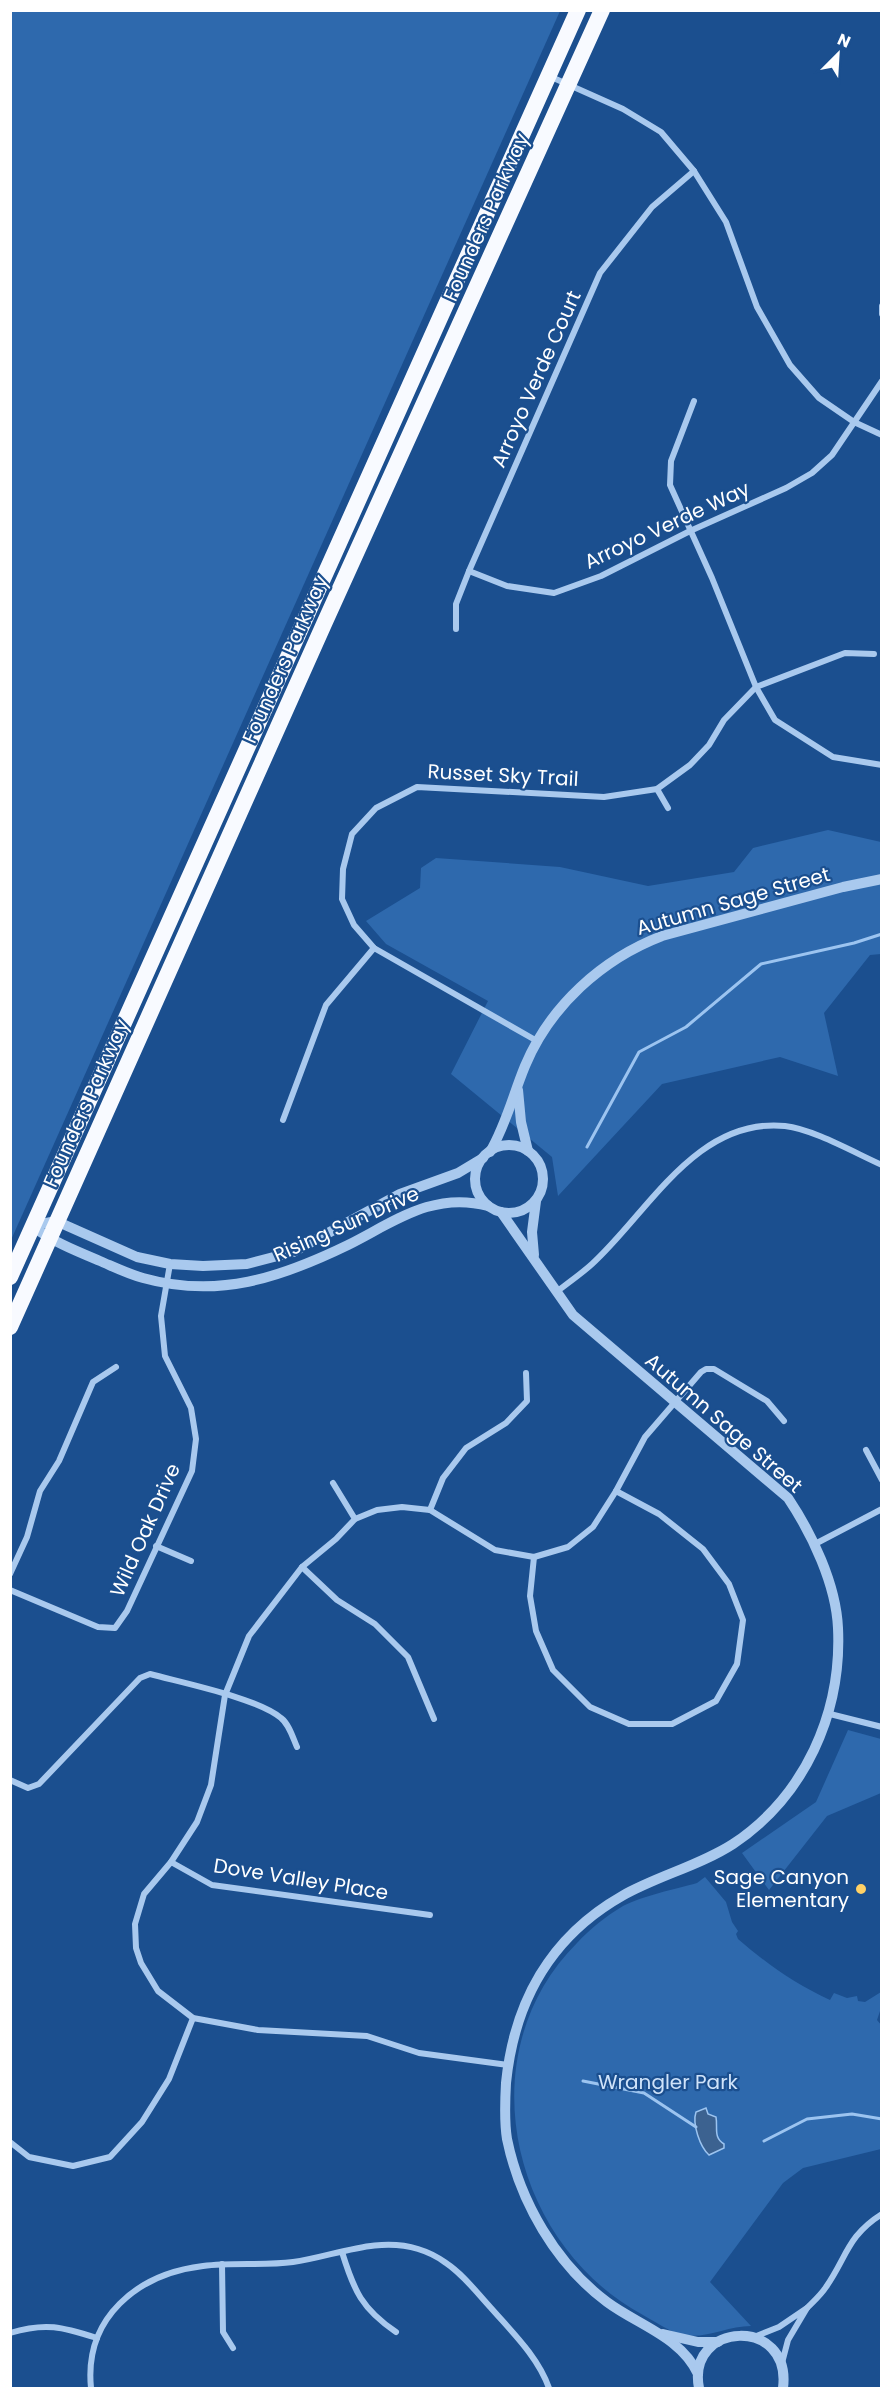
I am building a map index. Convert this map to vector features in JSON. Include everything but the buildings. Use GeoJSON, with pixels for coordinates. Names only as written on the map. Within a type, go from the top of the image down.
{"type":"FeatureCollection","features":[{"type":"Feature","properties":{"kind":"highway","name":"Founders Parkway"},"geometry":{"type":"LineString","coordinates":[[10,1277],[578,10]]}},
{"type":"Feature","properties":{"kind":"highway","name":"Founders Parkway"},"geometry":{"type":"LineString","coordinates":[[10,1327],[602,10]]}},
{"type":"Feature","properties":{"kind":"street"},"geometry":{"type":"LineString","coordinates":[[549,76],[623,109],[661,132],[694,171],[726,222],[757,307],[790,365],[819,398],[854,422],[882,435]]}},
{"type":"Feature","properties":{"kind":"street","name":"Arroyo Verde Court"},"geometry":{"type":"LineString","coordinates":[[456,629],[456,604],[469,571],[600,273],[652,207],[694,171]]}},
{"type":"Feature","properties":{"kind":"street"},"geometry":{"type":"LineString","coordinates":[[882,306],[882,314]]}},
{"type":"Feature","properties":{"kind":"street","name":"Arroyo Verde Way"},"geometry":{"type":"LineString","coordinates":[[469,571],[507,586],[554,593],[601,576],[690,531],[786,488],[812,473],[832,454],[882,381]]}},
{"type":"Feature","properties":{"kind":"street"},"geometry":{"type":"LineString","coordinates":[[694,401],[677,442],[670,485],[712,578],[756,687],[775,720],[833,757],[882,765]]}},
{"type":"Feature","properties":{"kind":"street"},"geometry":{"type":"LineString","coordinates":[[756,687],[845,652],[874,654]]}},
{"type":"Feature","properties":{"kind":"street","name":"Russet Sky Trail"},"geometry":{"type":"LineString","coordinates":[[537,1041],[374,948],[354,925],[342,899],[343,869],[352,834],[376,808],[417,786],[604,797],[657,789],[690,765],[710,745],[724,720],[756,687]]}},
{"type":"Feature","properties":{"kind":"street"},"geometry":{"type":"LineString","coordinates":[[657,789],[668,808]]}},
{"type":"Feature","properties":{"kind":"street","name":"Autumn Sage Street"},"geometry":{"type":"LineString","coordinates":[[486,1155],[501,1133],[517,1086],[537,1041],[568,1000],[592,977],[641,944],[730,918],[882,879]]}},
{"type":"Feature","properties":{"kind":"street"},"geometry":{"type":"LineString","coordinates":[[284,1120],[326,1005],[374,948]]}},
{"type":"Feature","properties":{"kind":"street"},"geometry":{"type":"LineString","coordinates":[[517,1086],[521,1122],[528,1151]]}},
{"type":"Feature","properties":{"kind":"street"},"geometry":{"type":"LineString","coordinates":[[556,1292],[592,1264],[688,1159],[718,1140],[750,1128],[785,1126],[818,1136],[882,1165]]}},
{"type":"Feature","properties":{"kind":"street"},"geometry":{"type":"LineString","coordinates":[[534,1258],[532,1232],[536,1201],[542,1191],[544,1180],[542,1169],[537,1159],[528,1151],[509,1145],[486,1155],[478,1166],[476,1183],[482,1199],[488,1206],[501,1212],[520,1212],[536,1201]]}},
{"type":"Feature","properties":{"kind":"street","name":"Rising Sun Drive"},"geometry":{"type":"LineString","coordinates":[[56,1221],[137,1257],[170,1264],[203,1266],[247,1264],[293,1252],[400,1194],[472,1167],[486,1155]]}},
{"type":"Feature","properties":{"kind":"street","name":"Rising Sun Drive"},"geometry":{"type":"LineString","coordinates":[[32,1226],[48,1239],[141,1278],[185,1287],[236,1285],[292,1271],[406,1214],[435,1204],[461,1201],[488,1206]]}},
{"type":"Feature","properties":{"kind":"street","name":"Autumn Sage Street"},"geometry":{"type":"LineString","coordinates":[[501,1212],[556,1292],[581,1322],[788,1498],[805,1523],[815,1544],[835,1605],[838,1626],[837,1658],[830,1714],[819,1742],[804,1770],[772,1811],[735,1842],[621,1896],[571,1935],[543,1970],[529,1994],[517,2021],[508,2066],[505,2104],[507,2138],[519,2178],[556,2252],[584,2283],[608,2303],[660,2333],[687,2357],[698,2383]]}},
{"type":"Feature","properties":{"kind":"street"},"geometry":{"type":"LineString","coordinates":[[32,1226],[56,1221]]}},
{"type":"Feature","properties":{"kind":"street","name":"Wild Oak Drive"},"geometry":{"type":"LineString","coordinates":[[10,1590],[98,1627],[115,1628],[127,1611],[192,1471],[196,1439],[191,1408],[165,1356],[161,1316],[170,1264]]}},
{"type":"Feature","properties":{"kind":"street"},"geometry":{"type":"LineString","coordinates":[[10,1574],[27,1537],[40,1491],[59,1461],[93,1382],[116,1367]]}},
{"type":"Feature","properties":{"kind":"street"},"geometry":{"type":"LineString","coordinates":[[508,2066],[420,2053],[367,2036],[258,2030],[193,2018],[158,1991],[141,1964],[136,1948],[135,1924],[144,1894],[171,1862],[196,1822],[211,1785],[225,1695],[249,1636],[302,1567],[336,1539],[355,1519],[377,1510],[402,1507],[430,1510],[495,1550],[534,1557],[568,1547],[593,1527],[616,1491],[645,1437],[706,1369],[714,1369],[767,1401],[784,1421]]}},
{"type":"Feature","properties":{"kind":"street"},"geometry":{"type":"LineString","coordinates":[[430,1510],[443,1478],[466,1448],[506,1423],[527,1401],[526,1373]]}},
{"type":"Feature","properties":{"kind":"street"},"geometry":{"type":"LineString","coordinates":[[866,1450],[882,1480]]}},
{"type":"Feature","properties":{"kind":"street"},"geometry":{"type":"LineString","coordinates":[[333,1483],[355,1519]]}},
{"type":"Feature","properties":{"kind":"street"},"geometry":{"type":"LineString","coordinates":[[534,1557],[530,1596],[536,1631],[553,1670],[590,1707],[629,1724],[672,1724],[717,1701],[737,1664],[743,1620],[729,1584],[703,1549],[659,1514],[616,1491]]}},
{"type":"Feature","properties":{"kind":"street"},"geometry":{"type":"LineString","coordinates":[[815,1544],[882,1509]]}},
{"type":"Feature","properties":{"kind":"street"},"geometry":{"type":"LineString","coordinates":[[156,1546],[191,1562]]}},
{"type":"Feature","properties":{"kind":"street"},"geometry":{"type":"LineString","coordinates":[[302,1567],[337,1600],[375,1624],[408,1657],[434,1719]]}},
{"type":"Feature","properties":{"kind":"street"},"geometry":{"type":"LineString","coordinates":[[10,1780],[28,1788],[39,1784],[140,1678],[150,1674],[254,1704],[284,1719],[297,1747]]}},
{"type":"Feature","properties":{"kind":"street"},"geometry":{"type":"LineString","coordinates":[[830,1714],[882,1727]]}},
{"type":"Feature","properties":{"kind":"street","name":"Dove Valley Place"},"geometry":{"type":"LineString","coordinates":[[171,1862],[212,1885],[430,1916]]}},
{"type":"Feature","properties":{"kind":"street"},"geometry":{"type":"LineString","coordinates":[[10,2142],[29,2157],[73,2166],[110,2157],[142,2122],[169,2079],[193,2018]]}},
{"type":"Feature","properties":{"kind":"street"},"geometry":{"type":"LineString","coordinates":[[791,2388],[784,2383],[782,2364],[788,2340],[807,2308],[826,2287],[855,2235],[866,2224],[882,2214]]}},
{"type":"Feature","properties":{"kind":"street"},"geometry":{"type":"LineString","coordinates":[[91,2388],[91,2356],[97,2338],[109,2316],[122,2300],[139,2287],[180,2270],[222,2264],[287,2263],[394,2244],[419,2250],[448,2264],[469,2283],[536,2361],[549,2388]]}},
{"type":"Feature","properties":{"kind":"street"},"geometry":{"type":"LineString","coordinates":[[342,2252],[358,2294],[367,2309],[396,2332]]}},
{"type":"Feature","properties":{"kind":"street"},"geometry":{"type":"LineString","coordinates":[[222,2264],[223,2332],[233,2348]]}},
{"type":"Feature","properties":{"kind":"street"},"geometry":{"type":"LineString","coordinates":[[754,2337],[779,2327],[807,2308]]}},
{"type":"Feature","properties":{"kind":"street"},"geometry":{"type":"LineString","coordinates":[[10,2333],[33,2326],[64,2327],[97,2338]]}},
{"type":"Feature","properties":{"kind":"street","name":"Autumn Sage Street"},"geometry":{"type":"LineString","coordinates":[[660,2333],[698,2342],[718,2342],[735,2336],[754,2337]]}},
{"type":"Feature","properties":{"kind":"street"},"geometry":{"type":"LineString","coordinates":[[754,2337],[771,2347],[782,2364]]}},
{"type":"Feature","properties":{"kind":"street"},"geometry":{"type":"LineString","coordinates":[[698,2383],[704,2356],[718,2342]]}},
{"type":"Feature","properties":{"kind":"green space"},"geometry":{"type":"Polygon","coordinates":[[[10,11],[560,11],[11,1240],[10,1240],[10,11]]]}},
{"type":"Feature","properties":{"kind":"green space"},"geometry":{"type":"Polygon","coordinates":[[[828,830],[881,842],[881,954],[870,955],[824,1013],[838,1076],[780,1057],[662,1084],[558,1196],[552,1157],[451,1074],[488,1001],[386,944],[366,921],[420,888],[421,868],[436,858],[560,867],[648,886],[734,872],[753,848],[828,830]]]}},
{"type":"Feature","properties":{"kind":"green space"},"geometry":{"type":"Polygon","coordinates":[[[848,1730],[881,1739],[881,1793],[827,1816],[769,1890],[742,1853],[816,1802],[848,1730]]]}},
{"type":"Feature","properties":{"kind":"green space","name":"Wrangler Park"},"geometry":{"type":"Polygon","coordinates":[[[705,1877],[726,1902],[732,1922],[738,1931],[736,1934],[738,1939],[782,1973],[830,2000],[834,1993],[847,1998],[857,1996],[858,2001],[865,2002],[881,1992],[881,2008],[877,2020],[882,2026],[881,2149],[803,2168],[783,2183],[710,2282],[751,2326],[706,2335],[688,2336],[674,2332],[643,2315],[598,2283],[561,2243],[535,2195],[519,2144],[514,2091],[522,2038],[543,1988],[577,1943],[610,1914],[623,1906],[649,1896],[697,1883],[705,1877]]]}},
{"type":"Feature","properties":{"kind":"shaded area"},"geometry":{"type":"Polygon","coordinates":[[[706,2108],[708,2114],[716,2117],[717,2135],[724,2144],[724,2148],[709,2155],[700,2141],[695,2123],[696,2112],[706,2108]]]}},
{"type":"Feature","properties":{"kind":"waterway"},"geometry":{"type":"LineString","coordinates":[[587,1147],[639,1052],[686,1027],[761,964],[854,943],[882,934]]}},
{"type":"Feature","properties":{"kind":"waterway"},"geometry":{"type":"LineString","coordinates":[[583,2081],[644,2093],[696,2127]]}},
{"type":"Feature","properties":{"kind":"waterway"},"geometry":{"type":"LineString","coordinates":[[764,2141],[807,2119],[852,2114],[882,2119]]}},
{"type":"Feature","properties":{"kind":"place","name":"Sage Canyon Elementary"},"geometry":{"type":"Point","coordinates":[861,1889]}}]}
